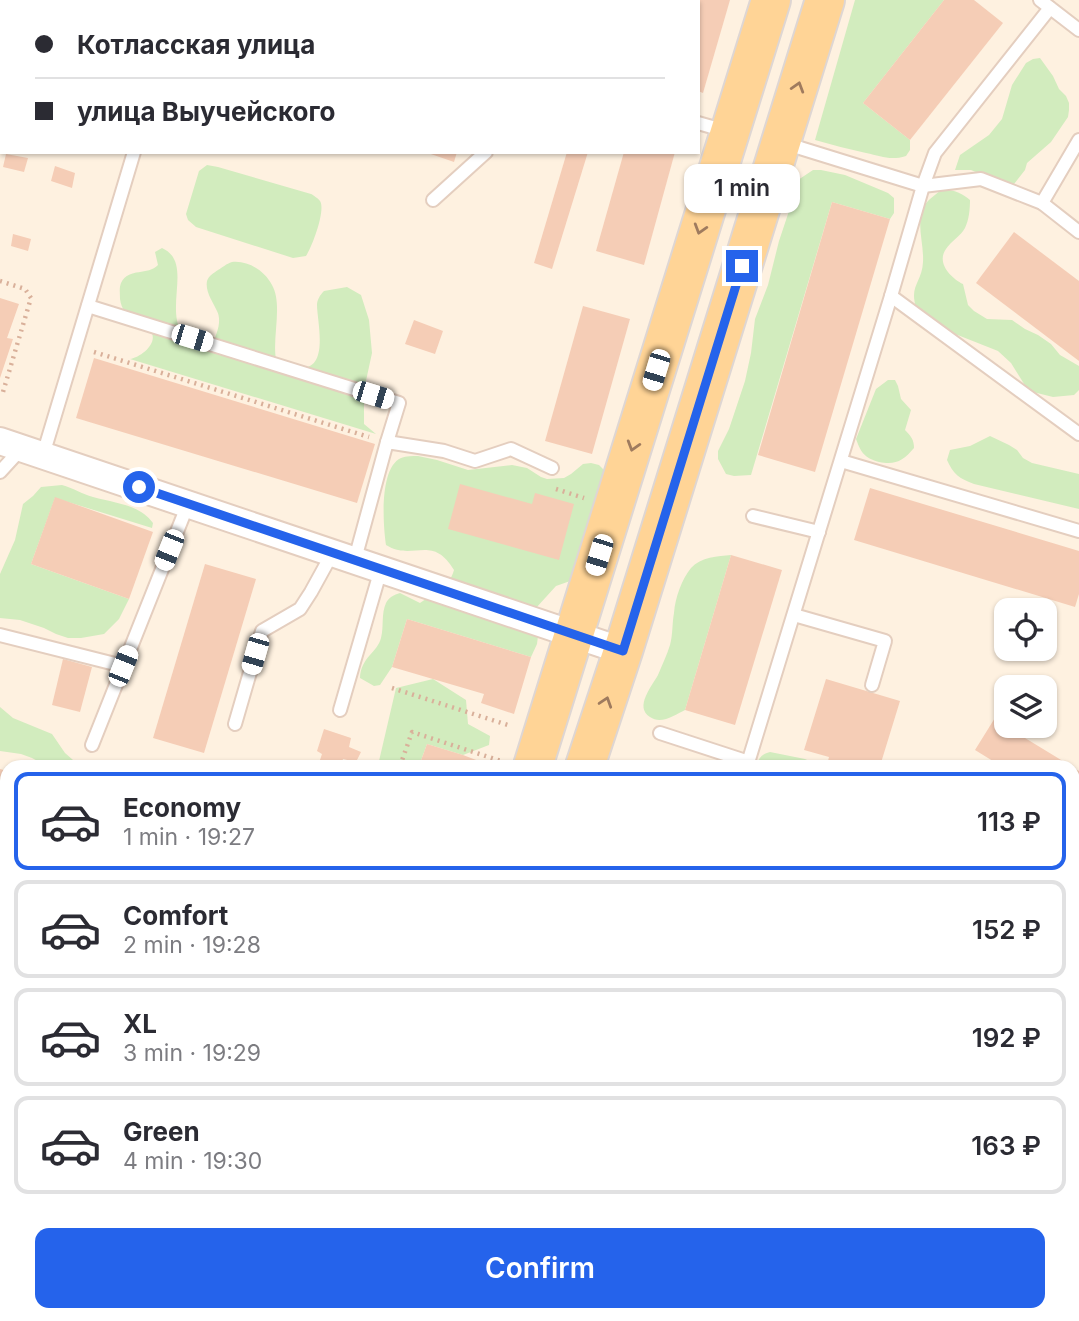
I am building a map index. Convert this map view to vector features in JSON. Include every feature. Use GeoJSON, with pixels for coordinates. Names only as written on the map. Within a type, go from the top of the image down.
{"type":"FeatureCollection","features":[{"type":"Feature","properties":{"kind":"main road"},"geometry":{"type":"LineString","coordinates":[[526,760],[714,128],[771,0]]}},
{"type":"Feature","properties":{"kind":"main road"},"geometry":{"type":"LineString","coordinates":[[586,760],[623,651],[825,0]]}},
{"type":"Feature","properties":{"kind":"street"},"geometry":{"type":"LineString","coordinates":[[22,448],[623,651]]}},
{"type":"Feature","properties":{"kind":"lane"},"geometry":{"type":"LineString","coordinates":[[749,760],[935,153],[1045,4],[1079,30]]}},
{"type":"Feature","properties":{"kind":"lane"},"geometry":{"type":"LineString","coordinates":[[781,139],[800,148],[923,186],[981,179],[1042,203],[1079,232]]}},
{"type":"Feature","properties":{"kind":"lane"},"geometry":{"type":"LineString","coordinates":[[1042,203],[1079,140]]}},
{"type":"Feature","properties":{"kind":"lane"},"geometry":{"type":"LineString","coordinates":[[0,472],[22,448],[76,347],[133,154]]}},
{"type":"Feature","properties":{"kind":"lane"},"geometry":{"type":"LineString","coordinates":[[433,200],[484,154]]}},
{"type":"Feature","properties":{"kind":"lane"},"geometry":{"type":"LineString","coordinates":[[891,296],[1079,434]]}},
{"type":"Feature","properties":{"kind":"lane"},"geometry":{"type":"LineString","coordinates":[[88,306],[399,403],[344,556],[311,592],[300,609],[262,631],[235,724]]}},
{"type":"Feature","properties":{"kind":"lane"},"geometry":{"type":"LineString","coordinates":[[387,442],[444,451],[475,461],[510,449],[552,467]]}},
{"type":"Feature","properties":{"kind":"lane"},"geometry":{"type":"LineString","coordinates":[[841,461],[1079,531]]}},
{"type":"Feature","properties":{"kind":"lane"},"geometry":{"type":"LineString","coordinates":[[92,745],[188,504]]}},
{"type":"Feature","properties":{"kind":"lane"},"geometry":{"type":"LineString","coordinates":[[753,516],[819,532]]}},
{"type":"Feature","properties":{"kind":"lane"},"geometry":{"type":"LineString","coordinates":[[340,710],[381,568]]}},
{"type":"Feature","properties":{"kind":"lane"},"geometry":{"type":"LineString","coordinates":[[794,615],[885,641],[872,685]]}},
{"type":"Feature","properties":{"kind":"lane"},"geometry":{"type":"LineString","coordinates":[[0,635],[123,666]]}},
{"type":"Feature","properties":{"kind":"lane"},"geometry":{"type":"LineString","coordinates":[[660,733],[737,760]]}},
{"type":"Feature","properties":{"kind":"path"},"geometry":{"type":"LineString","coordinates":[[0,281],[25,289],[31,298],[3,393],[0,392]]}},
{"type":"Feature","properties":{"kind":"path"},"geometry":{"type":"LineString","coordinates":[[76,347],[387,442]]}},
{"type":"Feature","properties":{"kind":"path"},"geometry":{"type":"LineString","coordinates":[[392,688],[513,727]]}},
{"type":"Feature","properties":{"kind":"path"},"geometry":{"type":"LineString","coordinates":[[402,760],[412,733],[504,760]]}},
{"type":"Feature","properties":{"kind":"green space"},"geometry":{"type":"Polygon","coordinates":[[[855,0],[944,0],[863,103],[910,140],[910,150],[906,156],[886,158],[815,140],[855,0]]]}},
{"type":"Feature","properties":{"kind":"green space"},"geometry":{"type":"Polygon","coordinates":[[[1040,58],[1069,103],[1068,117],[1051,142],[1027,163],[1014,184],[971,170],[955,170],[960,155],[989,135],[1002,119],[1012,85],[1026,63],[1040,58]]]}},
{"type":"Feature","properties":{"kind":"green space"},"geometry":{"type":"Polygon","coordinates":[[[207,165],[311,194],[319,199],[320,220],[306,256],[293,258],[196,227],[188,220],[186,214],[199,171],[207,165]]]}},
{"type":"Feature","properties":{"kind":"green space"},"geometry":{"type":"Polygon","coordinates":[[[813,170],[845,175],[888,193],[894,198],[894,213],[890,219],[832,202],[751,475],[726,474],[718,459],[718,451],[729,429],[745,381],[755,319],[768,285],[794,188],[798,180],[813,170]]]}},
{"type":"Feature","properties":{"kind":"green space"},"geometry":{"type":"Polygon","coordinates":[[[941,190],[957,192],[970,200],[965,228],[943,254],[946,270],[963,284],[968,305],[987,319],[1012,320],[1038,335],[1060,355],[1079,366],[1079,390],[1074,395],[1053,397],[1033,392],[998,351],[945,330],[917,310],[914,295],[923,262],[920,230],[922,211],[925,204],[941,190]]]}},
{"type":"Feature","properties":{"kind":"green space"},"geometry":{"type":"Polygon","coordinates":[[[162,248],[172,256],[177,268],[176,312],[179,327],[187,339],[202,349],[213,342],[219,323],[208,293],[207,281],[212,274],[232,262],[255,268],[265,275],[272,285],[277,302],[276,359],[294,366],[307,367],[314,363],[318,355],[320,334],[317,303],[324,291],[347,287],[361,295],[369,320],[372,353],[364,390],[364,424],[376,434],[130,359],[144,352],[153,338],[145,325],[124,311],[120,299],[120,285],[129,275],[158,265],[155,252],[162,248]]]}},
{"type":"Feature","properties":{"kind":"green space"},"geometry":{"type":"Polygon","coordinates":[[[888,380],[895,380],[901,399],[911,410],[905,430],[912,438],[914,448],[903,459],[890,463],[867,457],[856,439],[876,389],[888,380]]]}},
{"type":"Feature","properties":{"kind":"green space"},"geometry":{"type":"Polygon","coordinates":[[[990,436],[1017,450],[1023,458],[1032,463],[1079,474],[1079,509],[974,484],[958,475],[947,460],[950,450],[970,446],[990,436]]]}},
{"type":"Feature","properties":{"kind":"green space"},"geometry":{"type":"Polygon","coordinates":[[[418,456],[468,470],[512,465],[527,468],[547,479],[564,478],[583,464],[591,463],[599,465],[605,476],[573,580],[556,586],[536,608],[538,636],[531,657],[407,619],[392,667],[380,685],[374,686],[360,678],[361,671],[381,638],[387,601],[400,593],[420,603],[445,586],[454,570],[446,559],[430,550],[405,551],[386,545],[384,498],[389,473],[401,458],[418,456]]]}},
{"type":"Feature","properties":{"kind":"green space"},"geometry":{"type":"Polygon","coordinates":[[[62,485],[89,496],[133,508],[153,523],[152,528],[55,498],[31,564],[129,599],[119,619],[104,634],[68,638],[20,620],[0,618],[0,574],[15,540],[23,504],[41,487],[62,485]]]}},
{"type":"Feature","properties":{"kind":"green space"},"geometry":{"type":"Polygon","coordinates":[[[731,555],[685,710],[668,718],[654,719],[646,713],[644,702],[670,645],[677,595],[682,583],[691,568],[700,561],[731,555]]]}},
{"type":"Feature","properties":{"kind":"green space"},"geometry":{"type":"Polygon","coordinates":[[[433,679],[466,700],[468,724],[490,736],[489,745],[463,755],[427,744],[421,760],[379,760],[396,688],[433,679]]]}},
{"type":"Feature","properties":{"kind":"green space"},"geometry":{"type":"Polygon","coordinates":[[[0,707],[13,718],[52,734],[73,760],[36,760],[21,754],[0,751],[0,707]]]}},
{"type":"Feature","properties":{"kind":"green space"},"geometry":{"type":"Polygon","coordinates":[[[770,752],[807,760],[759,760],[770,752]]]}},
{"type":"Feature","properties":{"kind":"building"},"geometry":{"type":"Polygon","coordinates":[[[700,0],[730,0],[703,93],[700,92],[700,0]]]}},
{"type":"Feature","properties":{"kind":"building"},"geometry":{"type":"Polygon","coordinates":[[[944,0],[974,0],[1003,23],[910,140],[863,103],[944,0]]]}},
{"type":"Feature","properties":{"kind":"building"},"geometry":{"type":"Polygon","coordinates":[[[6,154],[28,158],[24,172],[3,167],[6,154]]]}},
{"type":"Feature","properties":{"kind":"building"},"geometry":{"type":"Polygon","coordinates":[[[431,154],[456,154],[454,162],[431,154]]]}},
{"type":"Feature","properties":{"kind":"building"},"geometry":{"type":"Polygon","coordinates":[[[566,154],[587,154],[552,269],[534,263],[566,154]]]}},
{"type":"Feature","properties":{"kind":"building"},"geometry":{"type":"Polygon","coordinates":[[[623,154],[674,154],[644,265],[596,251],[623,154]]]}},
{"type":"Feature","properties":{"kind":"building"},"geometry":{"type":"Polygon","coordinates":[[[55,166],[75,173],[72,188],[51,181],[55,166]]]}},
{"type":"Feature","properties":{"kind":"building"},"geometry":{"type":"Polygon","coordinates":[[[832,202],[890,219],[815,472],[758,455],[832,202]]]}},
{"type":"Feature","properties":{"kind":"building"},"geometry":{"type":"Polygon","coordinates":[[[1014,232],[1079,281],[1079,361],[976,283],[1014,232]]]}},
{"type":"Feature","properties":{"kind":"building"},"geometry":{"type":"Polygon","coordinates":[[[13,234],[31,239],[28,251],[11,246],[13,234]]]}},
{"type":"Feature","properties":{"kind":"building"},"geometry":{"type":"Polygon","coordinates":[[[0,298],[19,304],[7,338],[13,339],[0,378],[0,298]]]}},
{"type":"Feature","properties":{"kind":"building"},"geometry":{"type":"Polygon","coordinates":[[[583,306],[630,319],[592,454],[545,441],[583,306]]]}},
{"type":"Feature","properties":{"kind":"building"},"geometry":{"type":"Polygon","coordinates":[[[414,320],[443,331],[435,354],[405,344],[414,320]]]}},
{"type":"Feature","properties":{"kind":"building"},"geometry":{"type":"Polygon","coordinates":[[[94,358],[375,444],[357,503],[76,418],[94,358]]]}},
{"type":"Feature","properties":{"kind":"building"},"geometry":{"type":"Polygon","coordinates":[[[460,484],[532,504],[535,493],[574,504],[559,560],[448,529],[460,484]]]}},
{"type":"Feature","properties":{"kind":"building"},"geometry":{"type":"Polygon","coordinates":[[[870,488],[1079,551],[1079,594],[1075,607],[1057,602],[1057,598],[1045,598],[854,540],[870,488]]]}},
{"type":"Feature","properties":{"kind":"building"},"geometry":{"type":"Polygon","coordinates":[[[55,497],[153,532],[129,599],[31,564],[55,497]]]}},
{"type":"Feature","properties":{"kind":"building"},"geometry":{"type":"Polygon","coordinates":[[[731,555],[782,570],[735,725],[685,710],[731,555]]]}},
{"type":"Feature","properties":{"kind":"building"},"geometry":{"type":"Polygon","coordinates":[[[205,564],[256,579],[204,753],[153,738],[205,564]]]}},
{"type":"Feature","properties":{"kind":"building"},"geometry":{"type":"Polygon","coordinates":[[[407,619],[531,657],[514,714],[481,703],[484,694],[392,667],[407,619]]]}},
{"type":"Feature","properties":{"kind":"building"},"geometry":{"type":"Polygon","coordinates":[[[63,659],[92,667],[80,712],[52,705],[63,659]]]}},
{"type":"Feature","properties":{"kind":"building"},"geometry":{"type":"Polygon","coordinates":[[[826,679],[900,701],[882,760],[828,760],[829,757],[804,750],[826,679]]]}},
{"type":"Feature","properties":{"kind":"building"},"geometry":{"type":"Polygon","coordinates":[[[994,719],[994,738],[1025,738],[1061,760],[991,760],[975,750],[994,719]]]}},
{"type":"Feature","properties":{"kind":"building"},"geometry":{"type":"Polygon","coordinates":[[[324,729],[351,738],[349,747],[361,752],[357,760],[320,760],[322,754],[317,751],[324,729]]]}},
{"type":"Feature","properties":{"kind":"building"},"geometry":{"type":"Polygon","coordinates":[[[427,744],[476,760],[421,760],[427,744]]]}},
{"type":"Feature","properties":{"kind":"route"},"geometry":{"type":"LineString","coordinates":[[139,487],[623,651],[742,266]]}}]}
